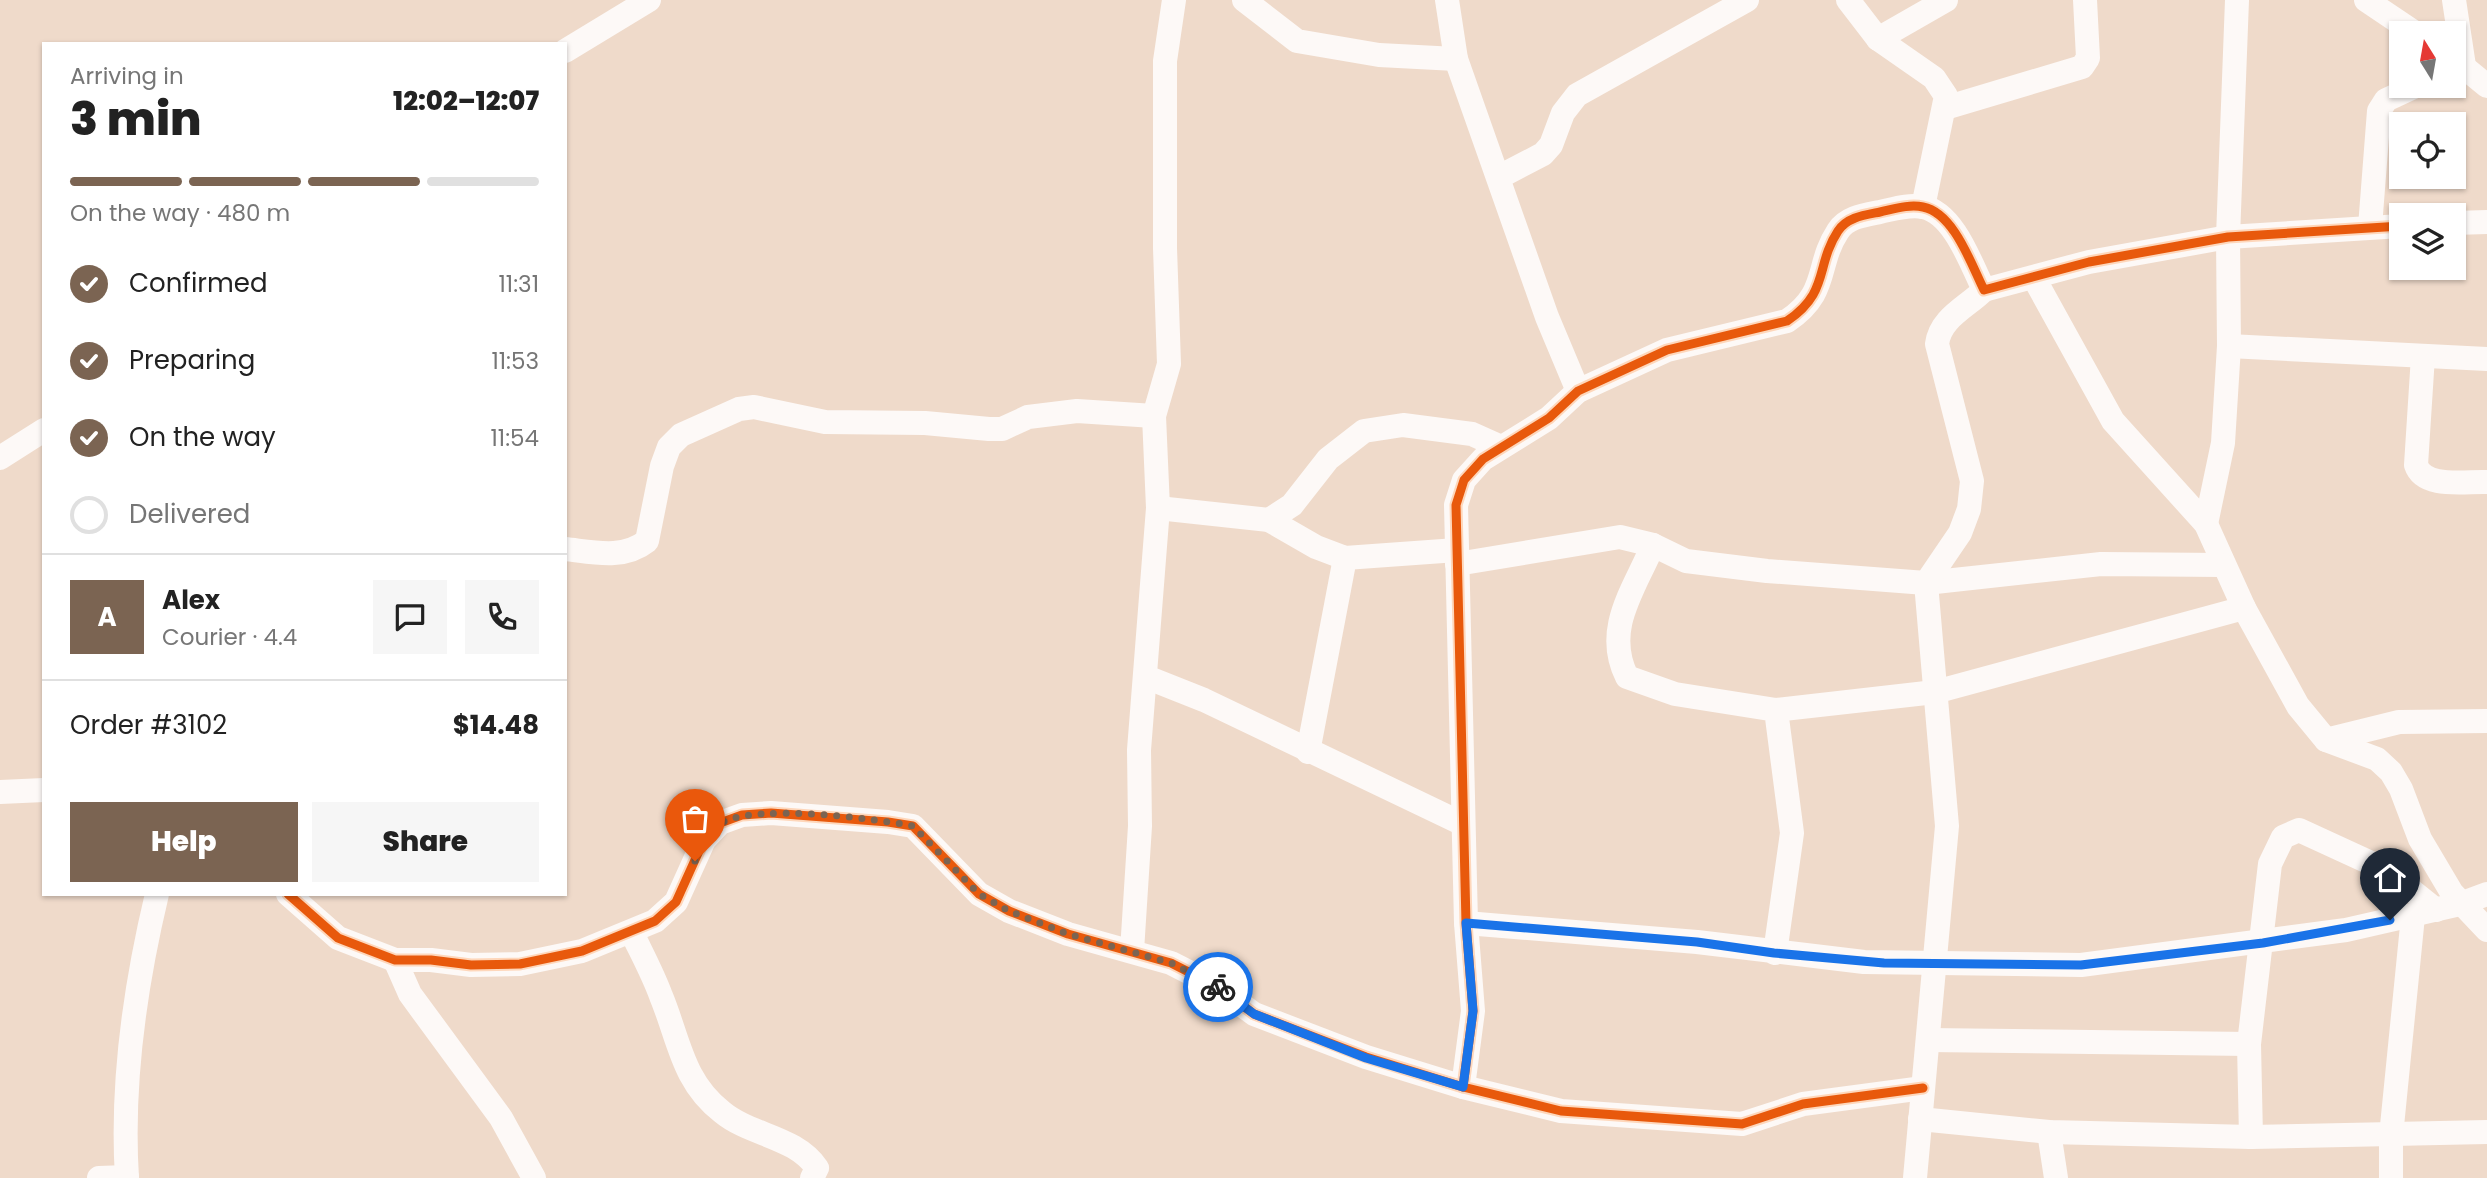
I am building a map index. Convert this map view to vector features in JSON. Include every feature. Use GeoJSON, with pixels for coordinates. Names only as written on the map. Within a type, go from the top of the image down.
{"type":"FeatureCollection","features":[{"type":"Feature","properties":{"kind":"street"},"geometry":{"type":"LineString","coordinates":[[567,50],[649,0]]}},
{"type":"Feature","properties":{"kind":"street"},"geometry":{"type":"LineString","coordinates":[[1132,951],[1140,826],[1139,750],[1158,508],[1154,416],[1169,364],[1164,248],[1166,61],[1174,0]]}},
{"type":"Feature","properties":{"kind":"street"},"geometry":{"type":"LineString","coordinates":[[1244,0],[1297,41],[1379,55],[1456,59]]}},
{"type":"Feature","properties":{"kind":"street"},"geometry":{"type":"LineString","coordinates":[[1447,0],[1456,59],[1547,317],[1578,391]]}},
{"type":"Feature","properties":{"kind":"street"},"geometry":{"type":"LineString","coordinates":[[1499,177],[1543,154],[1550,145],[1563,113],[1577,95],[1747,0]]}},
{"type":"Feature","properties":{"kind":"street"},"geometry":{"type":"LineString","coordinates":[[1848,0],[1878,39],[1941,85],[1946,96],[1923,207]]}},
{"type":"Feature","properties":{"kind":"street"},"geometry":{"type":"LineString","coordinates":[[1878,39],[1946,0]]}},
{"type":"Feature","properties":{"kind":"street"},"geometry":{"type":"LineString","coordinates":[[1945,108],[2082,67],[2088,58],[2085,0]]}},
{"type":"Feature","properties":{"kind":"street"},"geometry":{"type":"LineString","coordinates":[[2206,524],[2223,443],[2229,346],[2228,237],[2237,0]]}},
{"type":"Feature","properties":{"kind":"street"},"geometry":{"type":"LineString","coordinates":[[2366,0],[2397,21]]}},
{"type":"Feature","properties":{"kind":"street"},"geometry":{"type":"LineString","coordinates":[[2454,0],[2455,21]]}},
{"type":"Feature","properties":{"kind":"street"},"geometry":{"type":"LineString","coordinates":[[2466,71],[2487,86]]}},
{"type":"Feature","properties":{"kind":"street"},"geometry":{"type":"LineString","coordinates":[[2370,227],[2379,111],[2390,98]]}},
{"type":"Feature","properties":{"kind":"street"},"geometry":{"type":"LineString","coordinates":[[1463,1087],[1473,1011],[1466,923],[1456,505],[1464,481],[1483,459],[1549,418],[1578,391],[1667,350],[1787,321],[1804,310],[1814,297],[1839,228],[1853,218],[1906,207],[1923,207],[1941,215],[1984,290]]}},
{"type":"Feature","properties":{"kind":"street"},"geometry":{"type":"LineString","coordinates":[[2466,223],[2487,222]]}},
{"type":"Feature","properties":{"kind":"street"},"geometry":{"type":"LineString","coordinates":[[1915,1178],[1947,826],[1926,583],[1960,533],[1969,509],[1972,481],[1937,344],[1938,332],[1944,323],[1984,290],[2090,262],[2228,237],[2389,226]]}},
{"type":"Feature","properties":{"kind":"street"},"geometry":{"type":"LineString","coordinates":[[2034,278],[2113,422],[2206,524],[2222,565],[2298,706],[2326,740],[2377,759],[2391,772],[2401,789],[2420,839],[2477,895],[2487,930]]}},
{"type":"Feature","properties":{"kind":"street"},"geometry":{"type":"LineString","coordinates":[[2229,346],[2487,359]]}},
{"type":"Feature","properties":{"kind":"street"},"geometry":{"type":"LineString","coordinates":[[2423,356],[2416,465],[2419,474],[2427,480],[2487,482]]}},
{"type":"Feature","properties":{"kind":"street"},"geometry":{"type":"LineString","coordinates":[[567,549],[619,554],[638,548],[647,541],[662,466],[669,447],[681,435],[739,409],[754,407],[825,422],[925,423],[989,429],[1002,429],[1028,417],[1077,411],[1154,416]]}},
{"type":"Feature","properties":{"kind":"street"},"geometry":{"type":"LineString","coordinates":[[1269,520],[1292,505],[1328,459],[1364,432],[1403,425],[1472,434],[1502,447]]}},
{"type":"Feature","properties":{"kind":"street"},"geometry":{"type":"LineString","coordinates":[[0,458],[42,431]]}},
{"type":"Feature","properties":{"kind":"street"},"geometry":{"type":"LineString","coordinates":[[1158,508],[1269,520],[1316,547],[1345,558],[1457,557],[1620,537],[1653,545],[1686,561],[1767,571],[1926,583],[2101,564],[2222,565]]}},
{"type":"Feature","properties":{"kind":"street"},"geometry":{"type":"LineString","coordinates":[[1653,545],[1616,628],[1619,661],[1627,677],[1675,695],[1776,710],[1935,692],[2244,608]]}},
{"type":"Feature","properties":{"kind":"street"},"geometry":{"type":"LineString","coordinates":[[1308,752],[1345,558]]}},
{"type":"Feature","properties":{"kind":"street"},"geometry":{"type":"LineString","coordinates":[[1146,677],[1204,700],[1463,824]]}},
{"type":"Feature","properties":{"kind":"street"},"geometry":{"type":"LineString","coordinates":[[1774,953],[1792,833],[1776,710]]}},
{"type":"Feature","properties":{"kind":"street"},"geometry":{"type":"LineString","coordinates":[[2326,740],[2399,722],[2487,721]]}},
{"type":"Feature","properties":{"kind":"street"},"geometry":{"type":"LineString","coordinates":[[0,792],[42,790]]}},
{"type":"Feature","properties":{"kind":"street"},"geometry":{"type":"LineString","coordinates":[[290,896],[338,938],[395,960],[430,960],[471,965],[520,964],[582,951],[632,933],[655,921],[676,902],[704,840],[720,823],[743,815],[771,813],[913,826],[979,894],[1009,911],[1068,934],[1171,963],[1206,981],[1254,1014],[1366,1058],[1463,1087],[1561,1111],[1742,1124],[1802,1104],[1923,1087]]}},
{"type":"Feature","properties":{"kind":"street"},"geometry":{"type":"LineString","coordinates":[[2251,1137],[2249,1044],[2263,943],[2270,864],[2275,849],[2288,833],[2299,830],[2386,870],[2424,913],[2391,1136],[2391,1178]]}},
{"type":"Feature","properties":{"kind":"street"},"geometry":{"type":"LineString","coordinates":[[1466,923],[1697,942],[1774,953],[1904,964],[2081,965],[2346,930],[2424,913],[2477,895]]}},
{"type":"Feature","properties":{"kind":"street"},"geometry":{"type":"LineString","coordinates":[[99,1178],[127,1177],[124,1125],[141,961],[157,896]]}},
{"type":"Feature","properties":{"kind":"street"},"geometry":{"type":"LineString","coordinates":[[632,933],[663,999],[684,1064],[695,1086],[722,1113],[797,1148],[810,1157],[817,1168],[812,1178]]}},
{"type":"Feature","properties":{"kind":"street"},"geometry":{"type":"LineString","coordinates":[[395,960],[410,994],[500,1118],[534,1178]]}},
{"type":"Feature","properties":{"kind":"street"},"geometry":{"type":"LineString","coordinates":[[1928,1040],[2249,1044]]}},
{"type":"Feature","properties":{"kind":"street"},"geometry":{"type":"LineString","coordinates":[[1920,1119],[2049,1132],[2251,1137],[2487,1132]]}},
{"type":"Feature","properties":{"kind":"street"},"geometry":{"type":"LineString","coordinates":[[2049,1132],[2056,1178]]}},
{"type":"Feature","properties":{"kind":"cycle path"},"geometry":{"type":"LineString","coordinates":[[1463,1087],[1473,1011],[1466,923],[1456,505],[1464,480],[1483,459],[1549,418],[1578,391],[1667,350],[1787,321],[1810,300],[1838,231],[1846,223],[1862,216],[1912,206],[1934,211],[1944,219],[1960,241],[1984,290],[2089,262],[2228,237],[2389,227]]}},
{"type":"Feature","properties":{"kind":"cycle path"},"geometry":{"type":"LineString","coordinates":[[290,896],[338,938],[395,960],[431,960],[471,965],[520,964],[582,951],[655,921],[676,902],[704,840],[720,823],[742,815],[771,813],[888,822],[913,826],[979,894],[1009,911],[1068,934],[1171,963],[1218,987],[1254,1014],[1366,1057],[1463,1087],[1561,1111],[1742,1124],[1803,1104],[1923,1088]]}},
{"type":"Feature","properties":{"kind":"way so far"},"geometry":{"type":"LineString","coordinates":[[695,861],[704,840],[720,823],[743,815],[771,813],[913,826],[979,894],[1009,911],[1068,934],[1171,963],[1218,987]]}},
{"type":"Feature","properties":{"kind":"route"},"geometry":{"type":"LineString","coordinates":[[1218,987],[1254,1014],[1293,1030],[1366,1058],[1463,1087],[1473,1011],[1466,923],[1697,942],[1774,953],[1884,963],[2081,965],[2263,943],[2390,920]]}}]}
